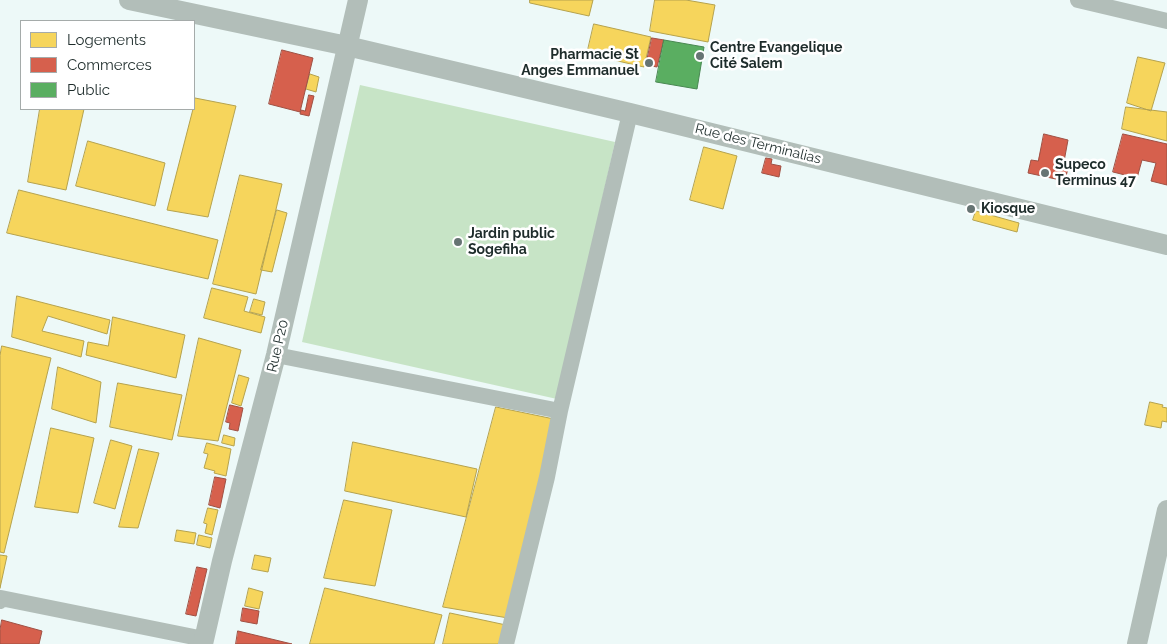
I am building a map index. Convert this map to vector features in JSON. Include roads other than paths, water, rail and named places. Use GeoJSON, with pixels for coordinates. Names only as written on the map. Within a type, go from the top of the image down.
{"type":"FeatureCollection","features":[{"type":"Feature","properties":{"kind":"street","name":"Rue des Terminalias"},"geometry":{"type":"LineString","coordinates":[[129,0],[348,46],[1167,244]]}},
{"type":"Feature","properties":{"kind":"street","name":"Rue P20"},"geometry":{"type":"LineString","coordinates":[[204,641],[276,356],[358,0]]}},
{"type":"Feature","properties":{"kind":"street"},"geometry":{"type":"LineString","coordinates":[[1078,0],[1167,21]]}},
{"type":"Feature","properties":{"kind":"street"},"geometry":{"type":"LineString","coordinates":[[506,644],[630,113]]}},
{"type":"Feature","properties":{"kind":"street"},"geometry":{"type":"LineString","coordinates":[[276,356],[560,411]]}},
{"type":"Feature","properties":{"kind":"street"},"geometry":{"type":"LineString","coordinates":[[1137,644],[1167,510]]}},
{"type":"Feature","properties":{"kind":"street"},"geometry":{"type":"LineString","coordinates":[[0,601],[1,598],[204,641]]}},
{"type":"Feature","properties":{"kind":"place","name":"Centre Evangelique Cité Salem"},"geometry":{"type":"Point","coordinates":[700,56]}},
{"type":"Feature","properties":{"kind":"place","name":"Pharmacie St Anges Emmanuel"},"geometry":{"type":"Point","coordinates":[649,63]}},
{"type":"Feature","properties":{"kind":"place","name":"Supeco Terminus 47"},"geometry":{"type":"Point","coordinates":[1045,173]}},
{"type":"Feature","properties":{"kind":"place","name":"Kiosque"},"geometry":{"type":"Point","coordinates":[971,209]}},
{"type":"Feature","properties":{"kind":"place","name":"Jardin public Sogefiha"},"geometry":{"type":"Point","coordinates":[458,242]}}]}
